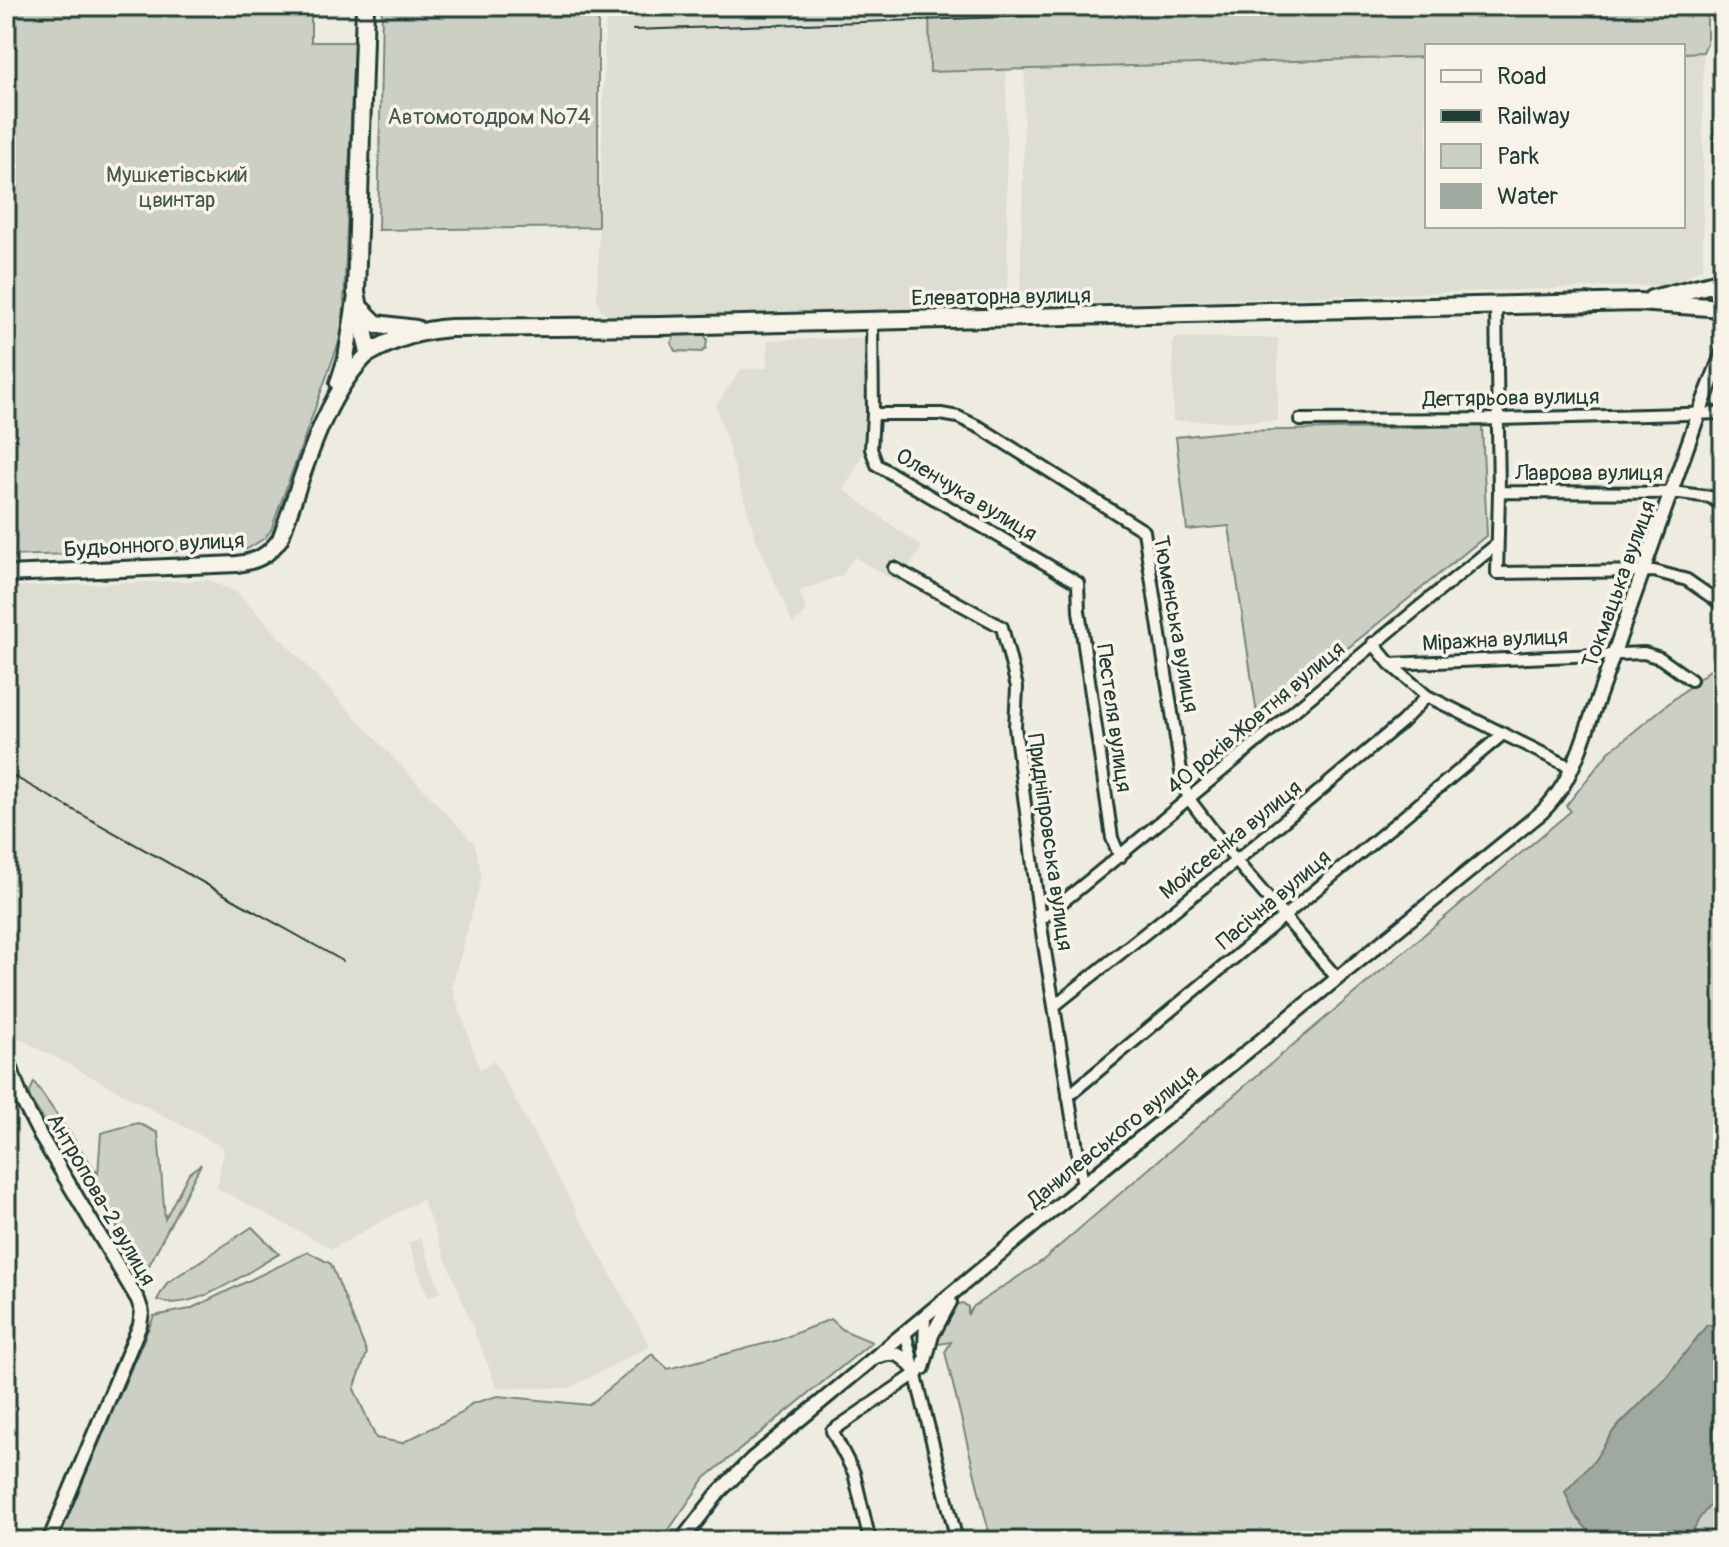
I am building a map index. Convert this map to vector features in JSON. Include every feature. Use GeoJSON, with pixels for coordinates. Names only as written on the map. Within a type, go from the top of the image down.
{"type":"FeatureCollection","features":[{"type":"Feature","properties":{"kind":"main road"},"geometry":{"type":"LineString","coordinates":[[332,402],[346,358],[356,293],[365,6]]}},
{"type":"Feature","properties":{"kind":"main road"},"geometry":{"type":"LineString","coordinates":[[1723,131],[1723,254]]}},
{"type":"Feature","properties":{"kind":"main road","name":"Елеваторна вулиця"},"geometry":{"type":"LineString","coordinates":[[1638,302],[1723,281]]}},
{"type":"Feature","properties":{"kind":"main road"},"geometry":{"type":"LineString","coordinates":[[356,293],[364,312],[376,324],[429,329]]}},
{"type":"Feature","properties":{"kind":"main road"},"geometry":{"type":"LineString","coordinates":[[356,293],[369,353]]}},
{"type":"Feature","properties":{"kind":"main road","name":"Елеваторна вулиця"},"geometry":{"type":"LineString","coordinates":[[369,353],[393,340],[429,329],[1638,302],[1723,308]]}},
{"type":"Feature","properties":{"kind":"main road","name":"Будьонного вулиця"},"geometry":{"type":"LineString","coordinates":[[6,574],[237,564],[269,553],[280,539],[332,402],[353,368],[369,353]]}},
{"type":"Feature","properties":{"kind":"street"},"geometry":{"type":"LineString","coordinates":[[1496,306],[1497,573],[1654,571],[1687,580],[1723,605]]}},
{"type":"Feature","properties":{"kind":"street","name":"Оленчука вулиця"},"geometry":{"type":"LineString","coordinates":[[872,321],[871,449],[877,465],[1078,583]]}},
{"type":"Feature","properties":{"kind":"street","name":"Токмацька вулиця"},"geometry":{"type":"LineString","coordinates":[[1572,768],[1723,352]]}},
{"type":"Feature","properties":{"kind":"street","name":"Токмацька вулиця"},"geometry":{"type":"LineString","coordinates":[[1699,413],[1723,377]]}},
{"type":"Feature","properties":{"kind":"street","name":"Дегтярьова вулиця"},"geometry":{"type":"LineString","coordinates":[[1300,420],[1723,413]]}},
{"type":"Feature","properties":{"kind":"street","name":"Тюменська вулиця"},"geometry":{"type":"LineString","coordinates":[[873,414],[958,417],[981,428],[1144,531],[1183,784],[1189,799],[1236,861],[1337,978]]}},
{"type":"Feature","properties":{"kind":"street","name":"Лаврова вулиця"},"geometry":{"type":"LineString","coordinates":[[1499,492],[1672,492],[1710,497],[1723,506]]}},
{"type":"Feature","properties":{"kind":"street","name":"40 років Жовтня вулиця"},"geometry":{"type":"LineString","coordinates":[[1040,920],[1120,857],[1373,643],[1496,545]]}},
{"type":"Feature","properties":{"kind":"street","name":"Придніпровська вулиця"},"geometry":{"type":"LineString","coordinates":[[894,568],[1002,627],[1017,687],[1015,727],[1040,920],[1083,1185]]}},
{"type":"Feature","properties":{"kind":"street","name":"Пестеля вулиця"},"geometry":{"type":"LineString","coordinates":[[1078,583],[1079,611],[1112,838],[1120,857]]}},
{"type":"Feature","properties":{"kind":"street"},"geometry":{"type":"LineString","coordinates":[[1373,643],[1390,664],[1427,696],[1572,768]]}},
{"type":"Feature","properties":{"kind":"street","name":"Міражна вулиця"},"geometry":{"type":"LineString","coordinates":[[1390,664],[1644,653],[1660,658],[1691,680]]}},
{"type":"Feature","properties":{"kind":"street","name":"Мойсеєнка вулиця"},"geometry":{"type":"LineString","coordinates":[[1054,1006],[1236,861],[1402,722],[1427,696]]}},
{"type":"Feature","properties":{"kind":"street","name":"Пасічна вулиця"},"geometry":{"type":"LineString","coordinates":[[1068,1096],[1503,734]]}},
{"type":"Feature","properties":{"kind":"street","name":"Данилевського вулиця"},"geometry":{"type":"LineString","coordinates":[[681,1541],[694,1521],[743,1467],[1083,1185],[1542,812],[1561,791],[1572,768]]}},
{"type":"Feature","properties":{"kind":"street","name":"Антропова-2 вулиця"},"geometry":{"type":"LineString","coordinates":[[6,1054],[22,1100],[41,1137],[138,1300],[142,1312],[140,1325],[49,1541]]}},
{"type":"Feature","properties":{"kind":"street"},"geometry":{"type":"LineString","coordinates":[[870,1541],[854,1473],[832,1431],[920,1371],[940,1315],[961,1288]]}},
{"type":"Feature","properties":{"kind":"street"},"geometry":{"type":"LineString","coordinates":[[925,1316],[920,1371],[924,1403],[957,1541]]}},
{"type":"Feature","properties":{"kind":"street"},"geometry":{"type":"LineString","coordinates":[[905,1332],[920,1371]]}},
{"type":"Feature","properties":{"kind":"street"},"geometry":{"type":"LineString","coordinates":[[873,1358],[886,1353],[902,1355],[920,1371]]}},
{"type":"Feature","properties":{"kind":"shaded area"},"geometry":{"type":"Polygon","coordinates":[[[606,6],[929,6],[931,72],[1006,70],[1008,314],[617,319],[605,314],[597,299],[606,6]]]}},
{"type":"Feature","properties":{"kind":"shaded area"},"geometry":{"type":"Polygon","coordinates":[[[1703,52],[1703,267],[1672,285],[1020,306],[1025,70],[1425,57],[1425,228],[1685,228],[1685,53],[1703,52]]]}},
{"type":"Feature","properties":{"kind":"shaded area"},"geometry":{"type":"Polygon","coordinates":[[[859,338],[868,341],[870,440],[844,490],[922,547],[899,583],[854,557],[842,575],[799,591],[807,612],[793,624],[756,539],[716,406],[741,369],[767,368],[768,340],[859,338]]]}},
{"type":"Feature","properties":{"kind":"shaded area"},"geometry":{"type":"Polygon","coordinates":[[[1173,338],[1278,338],[1278,421],[1173,421],[1173,338]]]}},
{"type":"Feature","properties":{"kind":"shaded area"},"geometry":{"type":"Polygon","coordinates":[[[208,580],[238,593],[475,844],[482,876],[452,987],[480,1070],[494,1061],[650,1346],[570,1388],[497,1388],[422,1199],[332,1249],[217,1188],[224,1148],[17,1037],[6,992],[6,587],[208,580]]]}},
{"type":"Feature","properties":{"kind":"shaded area"},"geometry":{"type":"Polygon","coordinates":[[[421,1238],[441,1292],[428,1297],[408,1243],[421,1238]]]}},
{"type":"Feature","properties":{"kind":"green space","name":"Мушкетівський цвинтар"},"geometry":{"type":"Polygon","coordinates":[[[6,6],[311,6],[311,42],[354,42],[343,331],[271,530],[265,538],[247,549],[6,556],[6,6]]]}},
{"type":"Feature","properties":{"kind":"green space","name":"Автомотодром №74"},"geometry":{"type":"Polygon","coordinates":[[[382,6],[598,6],[598,227],[378,230],[382,6]]]}},
{"type":"Feature","properties":{"kind":"green space"},"geometry":{"type":"Polygon","coordinates":[[[929,6],[1707,6],[1707,43],[1703,52],[1685,53],[1685,44],[1425,44],[1425,57],[930,72],[929,6]]]}},
{"type":"Feature","properties":{"kind":"green space"},"geometry":{"type":"Polygon","coordinates":[[[676,332],[702,332],[707,339],[706,348],[702,352],[675,351],[671,343],[676,332]]]}},
{"type":"Feature","properties":{"kind":"green space"},"geometry":{"type":"Polygon","coordinates":[[[1482,426],[1487,535],[1258,721],[1229,526],[1187,530],[1176,437],[1236,431],[1482,426]]]}},
{"type":"Feature","properties":{"kind":"green space"},"geometry":{"type":"Polygon","coordinates":[[[1723,659],[1723,1541],[991,1541],[945,1352],[951,1342],[932,1345],[955,1305],[963,1303],[968,1307],[968,1314],[974,1306],[1042,1261],[1571,811],[1566,806],[1609,752],[1723,659]]]}},
{"type":"Feature","properties":{"kind":"green space"},"geometry":{"type":"Polygon","coordinates":[[[34,1082],[98,1174],[101,1133],[138,1123],[158,1133],[165,1219],[189,1173],[201,1164],[143,1277],[110,1214],[28,1097],[34,1082]]]}},
{"type":"Feature","properties":{"kind":"green space"},"geometry":{"type":"Polygon","coordinates":[[[252,1227],[279,1254],[203,1296],[171,1303],[157,1300],[167,1283],[252,1227]]]}},
{"type":"Feature","properties":{"kind":"green space"},"geometry":{"type":"Polygon","coordinates":[[[308,1252],[331,1264],[367,1353],[354,1389],[376,1438],[402,1443],[462,1413],[471,1404],[498,1396],[589,1405],[652,1354],[668,1369],[779,1340],[831,1319],[843,1330],[872,1342],[705,1478],[661,1541],[57,1541],[154,1316],[190,1309],[308,1252]]]}},
{"type":"Feature","properties":{"kind":"water"},"geometry":{"type":"Polygon","coordinates":[[[1723,1318],[1723,1495],[1702,1515],[1691,1541],[1597,1541],[1574,1514],[1565,1492],[1594,1461],[1614,1430],[1663,1381],[1707,1325],[1715,1325],[1723,1318]]]}},
{"type":"Feature","properties":{"kind":"railway"},"geometry":{"type":"LineString","coordinates":[[633,30],[1059,15],[1122,6]]}},
{"type":"Feature","properties":{"kind":"railway"},"geometry":{"type":"LineString","coordinates":[[6,772],[343,961]]}}]}
